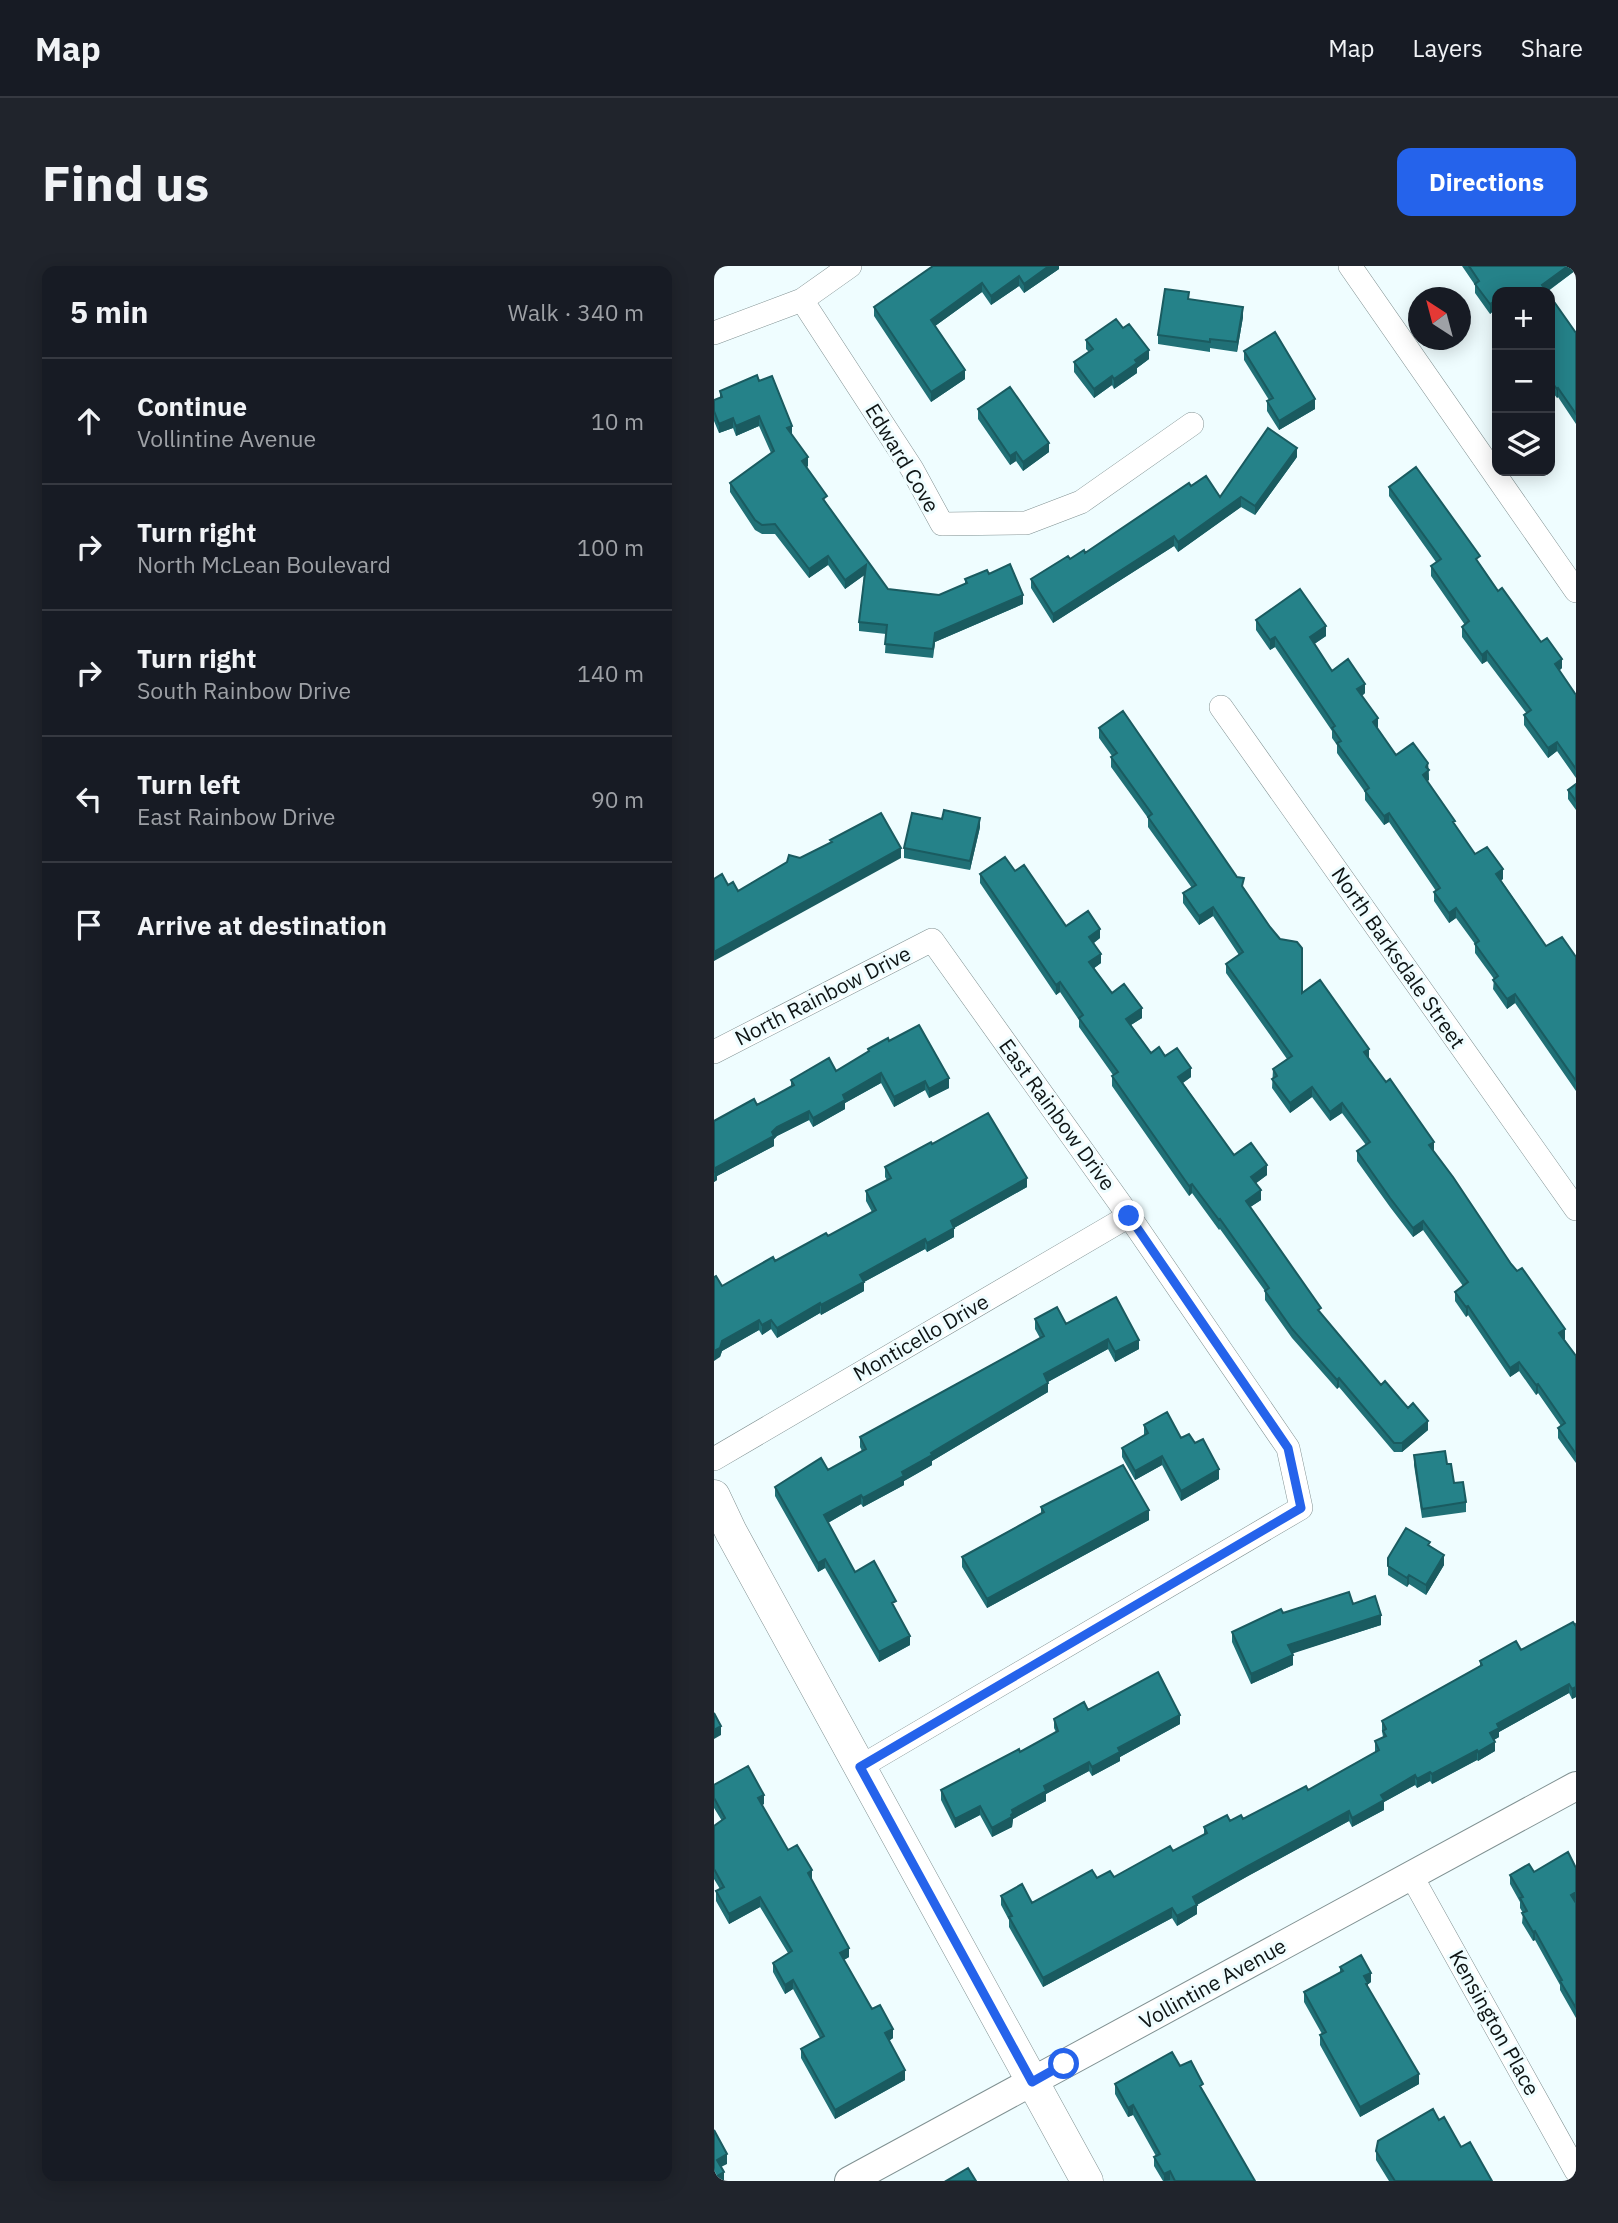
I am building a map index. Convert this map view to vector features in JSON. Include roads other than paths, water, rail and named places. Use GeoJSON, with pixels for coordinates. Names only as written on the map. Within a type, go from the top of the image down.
{"type":"FeatureCollection","features":[{"type":"Feature","properties":{"kind":"main road"},"geometry":{"type":"LineString","coordinates":[[714,1496],[723,1534],[860,1767],[1087,2181]]}},
{"type":"Feature","properties":{"kind":"street"},"geometry":{"type":"LineString","coordinates":[[714,333],[802,300],[850,266]]}},
{"type":"Feature","properties":{"kind":"street"},"geometry":{"type":"LineString","coordinates":[[1350,266],[1576,591]]}},
{"type":"Feature","properties":{"kind":"street","name":"Edward Cove"},"geometry":{"type":"LineString","coordinates":[[802,300],[912,469],[942,524],[1026,523],[1081,502],[1192,424]]}},
{"type":"Feature","properties":{"kind":"street","name":"North Barksdale Street"},"geometry":{"type":"LineString","coordinates":[[1221,706],[1576,1209]]}},
{"type":"Feature","properties":{"kind":"street","name":"North Rainbow Drive"},"geometry":{"type":"LineString","coordinates":[[714,1052],[932,940]]}},
{"type":"Feature","properties":{"kind":"street","name":"East Rainbow Drive"},"geometry":{"type":"LineString","coordinates":[[860,1767],[1301,1508],[1288,1448],[1129,1216],[932,940]]}},
{"type":"Feature","properties":{"kind":"street","name":"Monticello Drive"},"geometry":{"type":"LineString","coordinates":[[714,1459],[1129,1216]]}},
{"type":"Feature","properties":{"kind":"street","name":"Vollintine Avenue"},"geometry":{"type":"LineString","coordinates":[[849,2181],[1576,1786]]}},
{"type":"Feature","properties":{"kind":"street","name":"Kensington Place"},"geometry":{"type":"LineString","coordinates":[[1411,1875],[1576,2171]]}}]}
